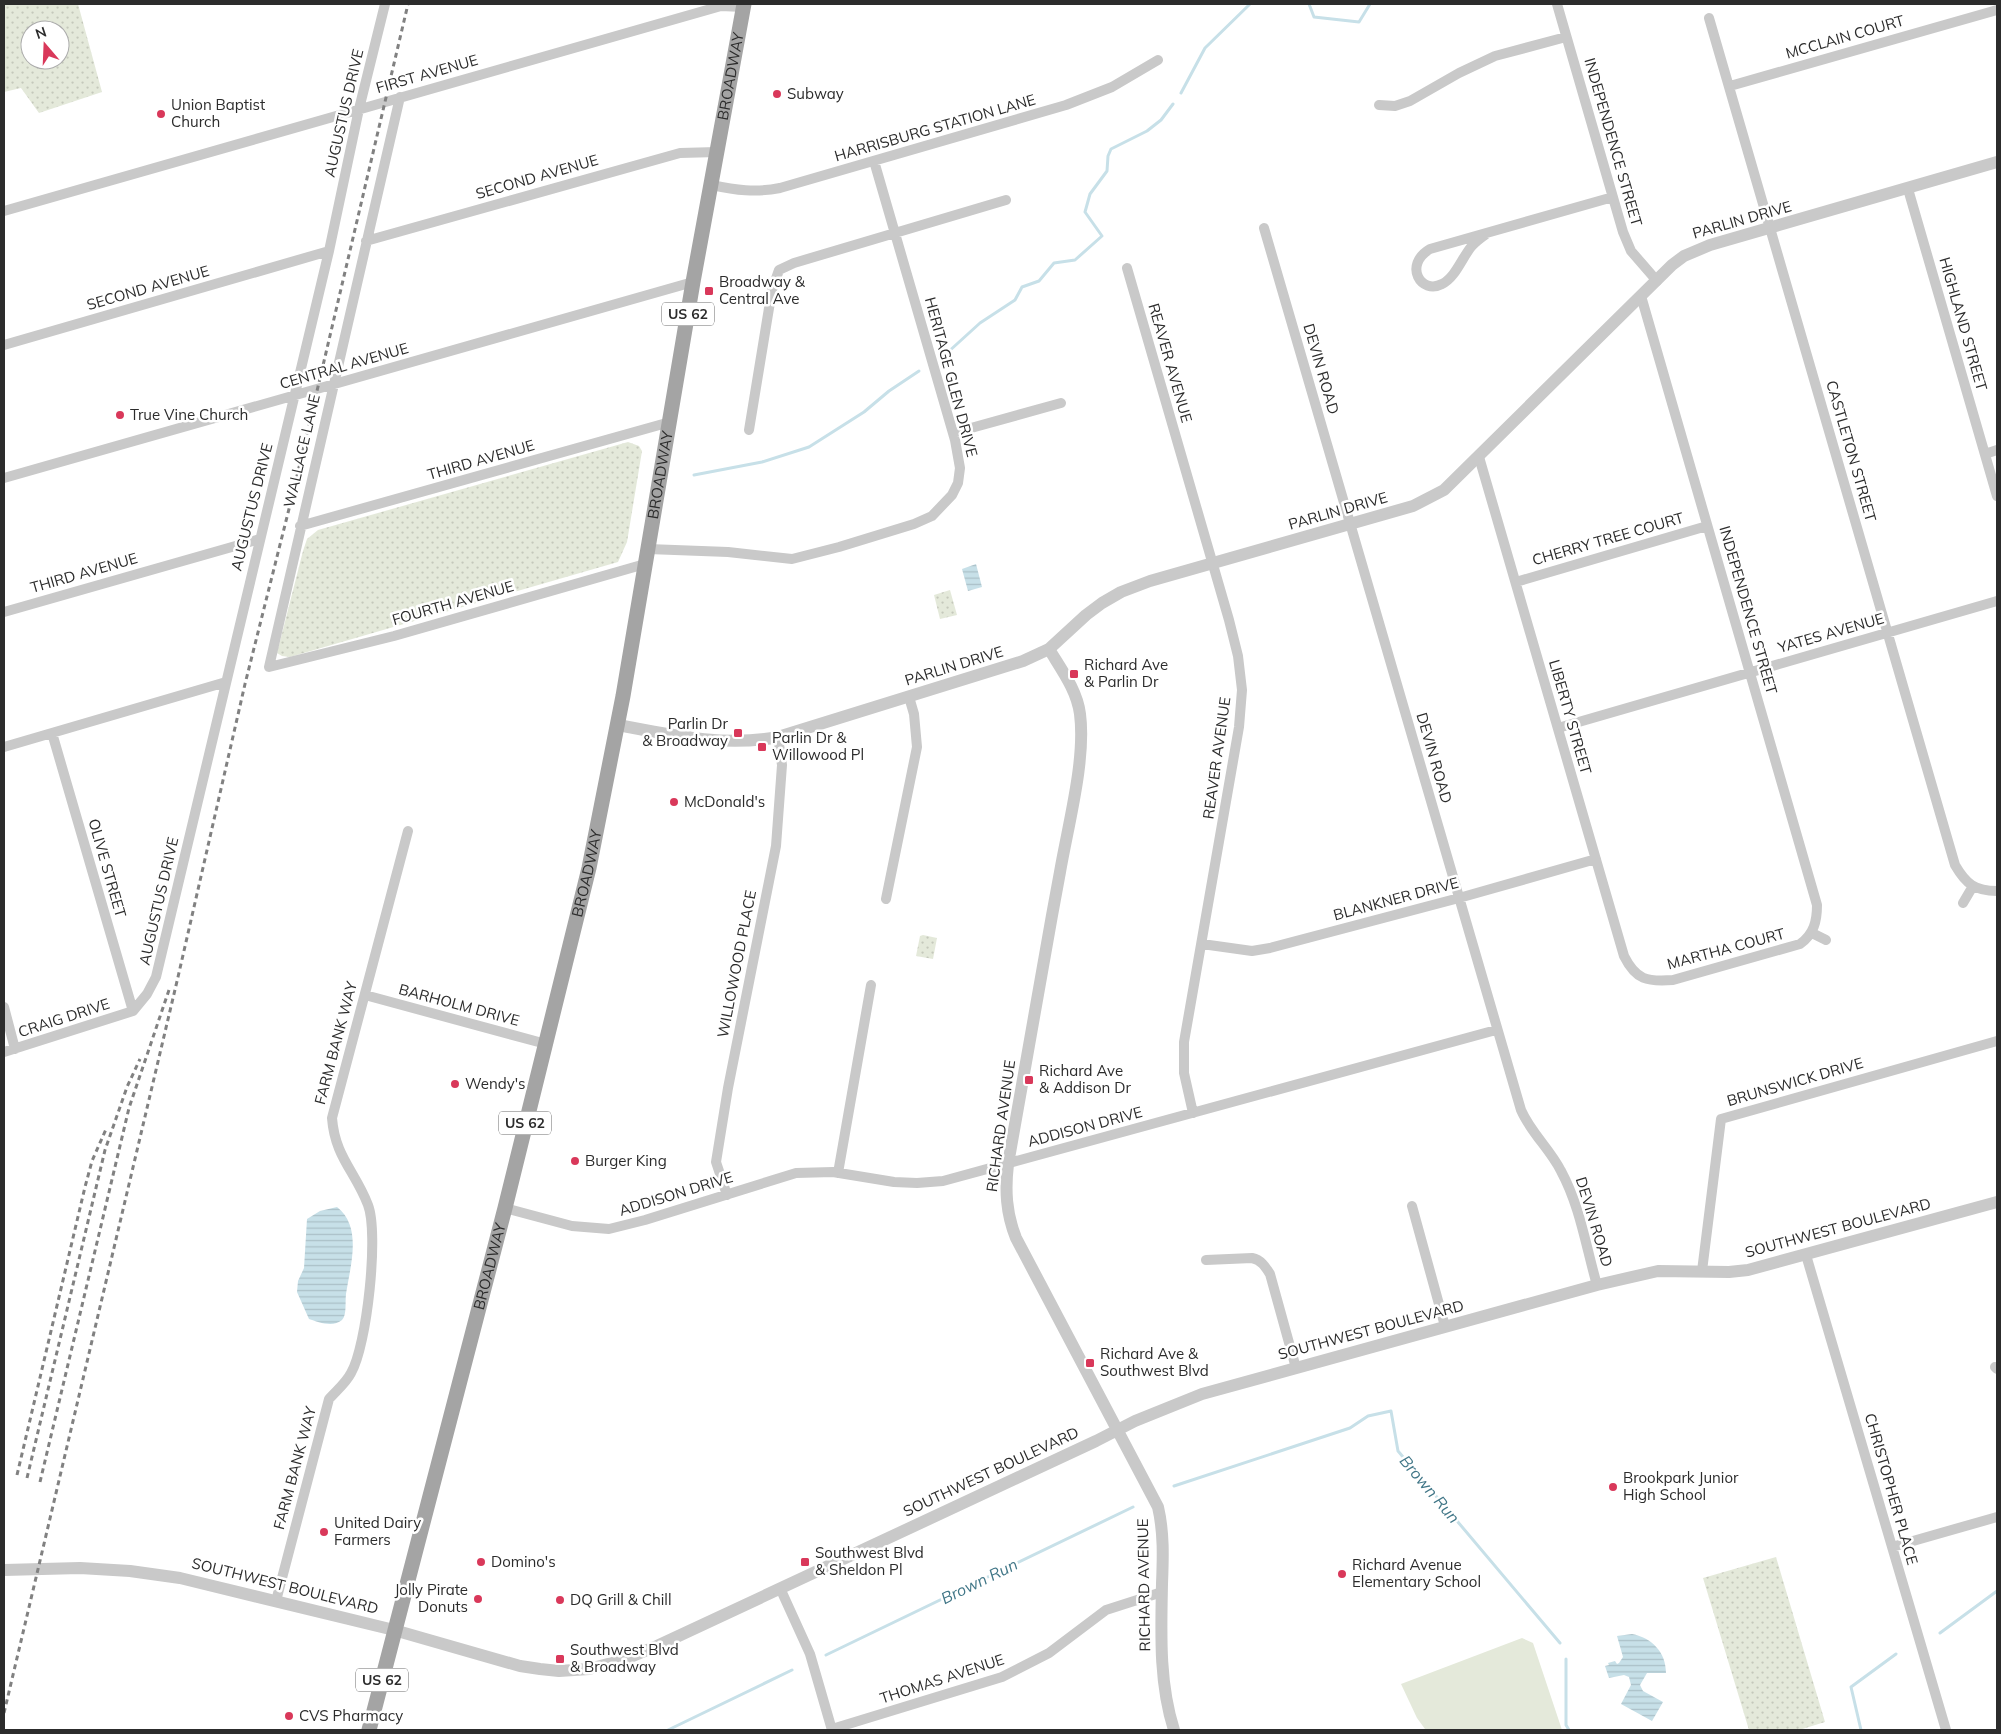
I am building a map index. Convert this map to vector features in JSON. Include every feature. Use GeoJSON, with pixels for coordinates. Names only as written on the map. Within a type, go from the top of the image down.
{"type":"FeatureCollection","features":[{"type":"Feature","properties":{"kind":"main road","name":"BROADWAY"},"geometry":{"type":"LineString","coordinates":[[369,1730],[546,1044],[589,868],[618,725],[693,282],[744,6]]}},
{"type":"Feature","properties":{"kind":"street","name":"AUGUSTUS DRIVE"},"geometry":{"type":"LineString","coordinates":[[133,1011],[148,994],[156,977],[296,395],[384,4]]}},
{"type":"Feature","properties":{"kind":"street","name":"INDEPENDENCE STREET"},"geometry":{"type":"LineString","coordinates":[[1557,4],[1613,197],[1631,252],[1656,280]]}},
{"type":"Feature","properties":{"kind":"street","name":"FIRST AVENUE"},"geometry":{"type":"LineString","coordinates":[[4,211],[721,6],[744,6]]}},
{"type":"Feature","properties":{"kind":"street","name":"MCCLAIN COURT"},"geometry":{"type":"LineString","coordinates":[[1730,86],[1997,10]]}},
{"type":"Feature","properties":{"kind":"street","name":"CASTLETON STREET"},"geometry":{"type":"LineString","coordinates":[[1709,18],[1955,864],[1962,877],[1973,886]]}},
{"type":"Feature","properties":{"kind":"street"},"geometry":{"type":"LineString","coordinates":[[1379,106],[1395,106],[1410,101],[1459,73],[1494,56],[1566,37]]}},
{"type":"Feature","properties":{"kind":"street","name":"HARRISBURG STATION LANE"},"geometry":{"type":"LineString","coordinates":[[712,185],[764,192],[1085,98],[1112,87],[1158,60]]}},
{"type":"Feature","properties":{"kind":"street","name":"WALLACE LANE"},"geometry":{"type":"LineString","coordinates":[[269,667],[400,97]]}},
{"type":"Feature","properties":{"kind":"street","name":"SECOND AVENUE"},"geometry":{"type":"LineString","coordinates":[[366,241],[680,153],[717,152]]}},
{"type":"Feature","properties":{"kind":"street","name":"HERITAGE GLEN DRIVE"},"geometry":{"type":"LineString","coordinates":[[648,549],[728,552],[792,559],[914,524],[932,516],[952,495],[958,482],[960,468],[953,433],[874,161]]}},
{"type":"Feature","properties":{"kind":"street","name":"PARLIN DRIVE"},"geometry":{"type":"LineString","coordinates":[[618,725],[686,738],[710,740],[758,741],[778,737],[993,672],[1023,661],[1049,649],[1086,615],[1121,592],[1150,581],[1413,506],[1444,490],[1656,280],[1672,265],[1695,250],[1997,162]]}},
{"type":"Feature","properties":{"kind":"street","name":"HIGHLAND STREET"},"geometry":{"type":"LineString","coordinates":[[1908,189],[1997,496]]}},
{"type":"Feature","properties":{"kind":"street"},"geometry":{"type":"LineString","coordinates":[[1486,234],[1472,247],[1444,284],[1434,287],[1425,284],[1418,277],[1415,269],[1417,260],[1430,249],[1613,197]]}},
{"type":"Feature","properties":{"kind":"street"},"geometry":{"type":"LineString","coordinates":[[750,430],[772,290],[779,270],[794,262],[1006,200]]}},
{"type":"Feature","properties":{"kind":"street","name":"DEVIN ROAD"},"geometry":{"type":"LineString","coordinates":[[1264,228],[1496,1030],[1526,1121],[1560,1170],[1569,1188],[1597,1285]]}},
{"type":"Feature","properties":{"kind":"street","name":"SECOND AVENUE"},"geometry":{"type":"LineString","coordinates":[[4,345],[329,251]]}},
{"type":"Feature","properties":{"kind":"street","name":"REAVER AVENUE"},"geometry":{"type":"LineString","coordinates":[[1127,268],[1213,564],[1238,656],[1242,690],[1239,727],[1184,1042],[1185,1080],[1193,1113]]}},
{"type":"Feature","properties":{"kind":"street","name":"CENTRAL AVENUE"},"geometry":{"type":"LineString","coordinates":[[4,478],[693,282]]}},
{"type":"Feature","properties":{"kind":"street","name":"INDEPENDENCE STREET"},"geometry":{"type":"LineString","coordinates":[[1641,296],[1817,905],[1817,919],[1812,933]]}},
{"type":"Feature","properties":{"kind":"street"},"geometry":{"type":"LineString","coordinates":[[953,433],[1061,403]]}},
{"type":"Feature","properties":{"kind":"street","name":"THIRD AVENUE"},"geometry":{"type":"LineString","coordinates":[[300,526],[670,422]]}},
{"type":"Feature","properties":{"kind":"street"},"geometry":{"type":"LineString","coordinates":[[1985,454],[1997,450]]}},
{"type":"Feature","properties":{"kind":"street","name":"LIBERTY STREET"},"geometry":{"type":"LineString","coordinates":[[1479,457],[1624,956],[1631,969],[1642,978]]}},
{"type":"Feature","properties":{"kind":"street","name":"CHERRY TREE COURT"},"geometry":{"type":"LineString","coordinates":[[1516,582],[1708,526]]}},
{"type":"Feature","properties":{"kind":"street","name":"THIRD AVENUE"},"geometry":{"type":"LineString","coordinates":[[4,612],[260,540]]}},
{"type":"Feature","properties":{"kind":"street","name":"FOURTH AVENUE"},"geometry":{"type":"LineString","coordinates":[[269,667],[394,636],[645,564]]}},
{"type":"Feature","properties":{"kind":"street","name":"YATES AVENUE"},"geometry":{"type":"LineString","coordinates":[[1558,728],[1997,600]]}},
{"type":"Feature","properties":{"kind":"street","name":"RICHARD AVENUE"},"geometry":{"type":"LineString","coordinates":[[1049,649],[1068,680],[1080,712],[1079,761],[1008,1164],[1006,1199],[1011,1227],[1029,1264],[1158,1507],[1162,1523],[1162,1671],[1174,1730]]}},
{"type":"Feature","properties":{"kind":"street"},"geometry":{"type":"LineString","coordinates":[[4,747],[226,682]]}},
{"type":"Feature","properties":{"kind":"street"},"geometry":{"type":"LineString","coordinates":[[886,899],[917,747],[914,714],[909,697]]}},
{"type":"Feature","properties":{"kind":"street","name":"OLIVE STREET"},"geometry":{"type":"LineString","coordinates":[[52,733],[133,1011]]}},
{"type":"Feature","properties":{"kind":"street","name":"WILLOWOOD PLACE"},"geometry":{"type":"LineString","coordinates":[[727,1194],[716,1162],[728,1088],[776,846],[782,764],[778,737]]}},
{"type":"Feature","properties":{"kind":"street","name":"FARM BANK WAY"},"geometry":{"type":"LineString","coordinates":[[276,1601],[326,1407],[329,1399],[351,1374],[358,1358],[368,1308],[373,1231],[372,1217],[368,1204],[343,1161],[335,1142],[332,1118],[408,831]]}},
{"type":"Feature","properties":{"kind":"street","name":"BLANKNER DRIVE"},"geometry":{"type":"LineString","coordinates":[[1202,944],[1252,951],[1270,948],[1596,859]]}},
{"type":"Feature","properties":{"kind":"street"},"geometry":{"type":"LineString","coordinates":[[1963,903],[1973,886],[1985,891],[1997,891]]}},
{"type":"Feature","properties":{"kind":"street"},"geometry":{"type":"LineString","coordinates":[[1812,933],[1826,940]]}},
{"type":"Feature","properties":{"kind":"street","name":"MARTHA COURT"},"geometry":{"type":"LineString","coordinates":[[1642,978],[1657,981],[1672,980],[1800,944],[1812,933]]}},
{"type":"Feature","properties":{"kind":"street"},"geometry":{"type":"LineString","coordinates":[[838,1173],[871,985]]}},
{"type":"Feature","properties":{"kind":"street","name":"BARHOLM DRIVE"},"geometry":{"type":"LineString","coordinates":[[365,995],[546,1044]]}},
{"type":"Feature","properties":{"kind":"street"},"geometry":{"type":"LineString","coordinates":[[4,1007],[16,1049]]}},
{"type":"Feature","properties":{"kind":"street","name":"CRAIG DRIVE"},"geometry":{"type":"LineString","coordinates":[[4,1052],[133,1011]]}},
{"type":"Feature","properties":{"kind":"street","name":"ADDISON DRIVE"},"geometry":{"type":"LineString","coordinates":[[504,1208],[572,1226],[609,1229],[796,1173],[815,1171],[838,1173],[894,1182],[943,1181],[1496,1030]]}},
{"type":"Feature","properties":{"kind":"street","name":"BRUNSWICK DRIVE"},"geometry":{"type":"LineString","coordinates":[[1702,1271],[1720,1119],[1997,1041]]}},
{"type":"Feature","properties":{"kind":"street","name":"SOUTHWEST BOULEVARD"},"geometry":{"type":"LineString","coordinates":[[4,1570],[55,1568],[130,1571],[180,1578],[394,1630],[520,1666],[570,1671],[589,1669],[623,1660],[1118,1430],[1202,1394],[1597,1285],[1658,1271],[1729,1272],[1748,1270],[1997,1202]]}},
{"type":"Feature","properties":{"kind":"street"},"geometry":{"type":"LineString","coordinates":[[1412,1206],[1445,1326]]}},
{"type":"Feature","properties":{"kind":"street","name":"CHRISTOPHER PLACE"},"geometry":{"type":"LineString","coordinates":[[1806,1255],[1946,1730]]}},
{"type":"Feature","properties":{"kind":"street"},"geometry":{"type":"LineString","coordinates":[[1206,1260],[1252,1258],[1258,1260],[1266,1267],[1270,1274],[1296,1368]]}},
{"type":"Feature","properties":{"kind":"street"},"geometry":{"type":"LineString","coordinates":[[1892,1547],[1997,1517]]}},
{"type":"Feature","properties":{"kind":"street"},"geometry":{"type":"LineString","coordinates":[[780,1588],[810,1654],[832,1730]]}},
{"type":"Feature","properties":{"kind":"street","name":"THOMAS AVENUE"},"geometry":{"type":"LineString","coordinates":[[832,1730],[1002,1677],[1049,1652],[1106,1610],[1162,1592]]}},
{"type":"Feature","properties":{"kind":"shaded area"},"geometry":{"type":"Polygon","coordinates":[[[4,4],[78,4],[102,92],[39,113],[21,88],[4,92],[4,4]]]}},
{"type":"Feature","properties":{"kind":"shaded area"},"geometry":{"type":"Polygon","coordinates":[[[628,442],[639,446],[642,451],[627,542],[618,562],[290,657],[277,653],[307,539],[318,530],[628,442]]]}},
{"type":"Feature","properties":{"kind":"shaded area"},"geometry":{"type":"Polygon","coordinates":[[[950,590],[957,615],[940,619],[934,595],[950,590]]]}},
{"type":"Feature","properties":{"kind":"shaded area"},"geometry":{"type":"Polygon","coordinates":[[[920,936],[937,938],[933,959],[916,956],[920,936]]]}},
{"type":"Feature","properties":{"kind":"shaded area"},"geometry":{"type":"Polygon","coordinates":[[[1776,1557],[1825,1722],[1799,1730],[1749,1730],[1703,1578],[1776,1557]]]}},
{"type":"Feature","properties":{"kind":"shaded area"},"geometry":{"type":"Polygon","coordinates":[[[1522,1638],[1533,1643],[1562,1730],[1425,1729],[1417,1718],[1401,1684],[1522,1638]]]}},
{"type":"Feature","properties":{"kind":"water"},"geometry":{"type":"Polygon","coordinates":[[[976,564],[982,587],[968,591],[962,569],[976,564]]]}},
{"type":"Feature","properties":{"kind":"water"},"geometry":{"type":"Polygon","coordinates":[[[337,1207],[345,1215],[350,1225],[353,1248],[345,1315],[342,1320],[330,1324],[309,1319],[297,1292],[298,1281],[304,1268],[307,1219],[320,1211],[337,1207]]]}},
{"type":"Feature","properties":{"kind":"water"},"geometry":{"type":"Polygon","coordinates":[[[1632,1634],[1652,1643],[1661,1652],[1664,1659],[1666,1673],[1647,1673],[1640,1685],[1643,1691],[1663,1702],[1652,1721],[1621,1704],[1631,1685],[1629,1677],[1624,1675],[1609,1678],[1605,1666],[1615,1661],[1617,1664],[1619,1663],[1623,1657],[1617,1636],[1632,1634]]]}},
{"type":"Feature","properties":{"kind":"waterway"},"geometry":{"type":"LineString","coordinates":[[1181,93],[1205,48],[1250,4]]}},
{"type":"Feature","properties":{"kind":"waterway"},"geometry":{"type":"LineString","coordinates":[[1309,4],[1314,17],[1359,22],[1370,4]]}},
{"type":"Feature","properties":{"kind":"waterway"},"geometry":{"type":"LineString","coordinates":[[947,353],[980,323],[1015,300],[1022,287],[1039,281],[1054,263],[1075,260],[1102,236],[1085,212],[1090,194],[1107,171],[1108,156],[1111,149],[1147,131],[1161,120],[1173,104]]}},
{"type":"Feature","properties":{"kind":"waterway"},"geometry":{"type":"LineString","coordinates":[[694,475],[762,462],[809,447],[864,412],[889,391],[919,371]]}},
{"type":"Feature","properties":{"kind":"waterway","name":"Brown Run"},"geometry":{"type":"LineString","coordinates":[[1174,1486],[1350,1428],[1368,1416],[1391,1411],[1398,1451],[1560,1643]]}},
{"type":"Feature","properties":{"kind":"waterway","name":"Brown Run"},"geometry":{"type":"LineString","coordinates":[[826,1655],[1133,1507]]}},
{"type":"Feature","properties":{"kind":"waterway","name":"Brown Run"},"geometry":{"type":"LineString","coordinates":[[1940,1633],[1997,1591]]}},
{"type":"Feature","properties":{"kind":"waterway","name":"Brown Run"},"geometry":{"type":"LineString","coordinates":[[1861,1730],[1851,1687],[1896,1654]]}},
{"type":"Feature","properties":{"kind":"waterway","name":"Brown Run"},"geometry":{"type":"LineString","coordinates":[[1566,1659],[1566,1725],[1569,1730]]}},
{"type":"Feature","properties":{"kind":"waterway","name":"Brown Run"},"geometry":{"type":"LineString","coordinates":[[668,1730],[792,1670]]}},
{"type":"Feature","properties":{"kind":"railway"},"geometry":{"type":"LineString","coordinates":[[4,1713],[178,977],[245,684],[293,493],[408,4]]}},
{"type":"Feature","properties":{"kind":"railway"},"geometry":{"type":"LineString","coordinates":[[40,1482],[129,1108],[169,990]]}},
{"type":"Feature","properties":{"kind":"railway"},"geometry":{"type":"LineString","coordinates":[[27,1478],[105,1150],[127,1087],[140,1059]]}},
{"type":"Feature","properties":{"kind":"railway"},"geometry":{"type":"LineString","coordinates":[[17,1475],[85,1187],[92,1161],[107,1127]]}},
{"type":"Feature","properties":{"kind":"place","name":"Subway"},"geometry":{"type":"Point","coordinates":[777,94]}},
{"type":"Feature","properties":{"kind":"place","name":"Union Baptist Church"},"geometry":{"type":"Point","coordinates":[161,114]}},
{"type":"Feature","properties":{"kind":"place","name":"Broadway & Central Ave"},"geometry":{"type":"Point","coordinates":[709,291]}},
{"type":"Feature","properties":{"kind":"place","name":"True Vine Church"},"geometry":{"type":"Point","coordinates":[120,415]}},
{"type":"Feature","properties":{"kind":"place","name":"Richard Ave & Parlin Dr"},"geometry":{"type":"Point","coordinates":[1074,674]}},
{"type":"Feature","properties":{"kind":"place","name":"Parlin Dr & Broadway"},"geometry":{"type":"Point","coordinates":[738,733]}},
{"type":"Feature","properties":{"kind":"place","name":"Parlin Dr & Willowood Pl"},"geometry":{"type":"Point","coordinates":[762,747]}},
{"type":"Feature","properties":{"kind":"place","name":"McDonald's"},"geometry":{"type":"Point","coordinates":[674,802]}},
{"type":"Feature","properties":{"kind":"place","name":"Richard Ave & Addison Dr"},"geometry":{"type":"Point","coordinates":[1029,1080]}},
{"type":"Feature","properties":{"kind":"place","name":"Wendy's"},"geometry":{"type":"Point","coordinates":[455,1084]}},
{"type":"Feature","properties":{"kind":"place","name":"Burger King"},"geometry":{"type":"Point","coordinates":[575,1161]}},
{"type":"Feature","properties":{"kind":"place","name":"Richard Ave & Southwest Blvd"},"geometry":{"type":"Point","coordinates":[1090,1363]}},
{"type":"Feature","properties":{"kind":"place","name":"Brookpark Junior High School"},"geometry":{"type":"Point","coordinates":[1613,1487]}},
{"type":"Feature","properties":{"kind":"place","name":"United Dairy Farmers"},"geometry":{"type":"Point","coordinates":[324,1532]}},
{"type":"Feature","properties":{"kind":"place","name":"Domino's"},"geometry":{"type":"Point","coordinates":[481,1562]}},
{"type":"Feature","properties":{"kind":"place","name":"Southwest Blvd & Sheldon Pl"},"geometry":{"type":"Point","coordinates":[805,1562]}},
{"type":"Feature","properties":{"kind":"place","name":"Richard Avenue Elementary School"},"geometry":{"type":"Point","coordinates":[1342,1574]}},
{"type":"Feature","properties":{"kind":"place","name":"Jolly Pirate Donuts"},"geometry":{"type":"Point","coordinates":[478,1599]}},
{"type":"Feature","properties":{"kind":"place","name":"DQ Grill & Chill"},"geometry":{"type":"Point","coordinates":[560,1600]}},
{"type":"Feature","properties":{"kind":"place","name":"Southwest Blvd & Broadway"},"geometry":{"type":"Point","coordinates":[560,1659]}},
{"type":"Feature","properties":{"kind":"place","name":"CVS Pharmacy"},"geometry":{"type":"Point","coordinates":[289,1716]}}]}
